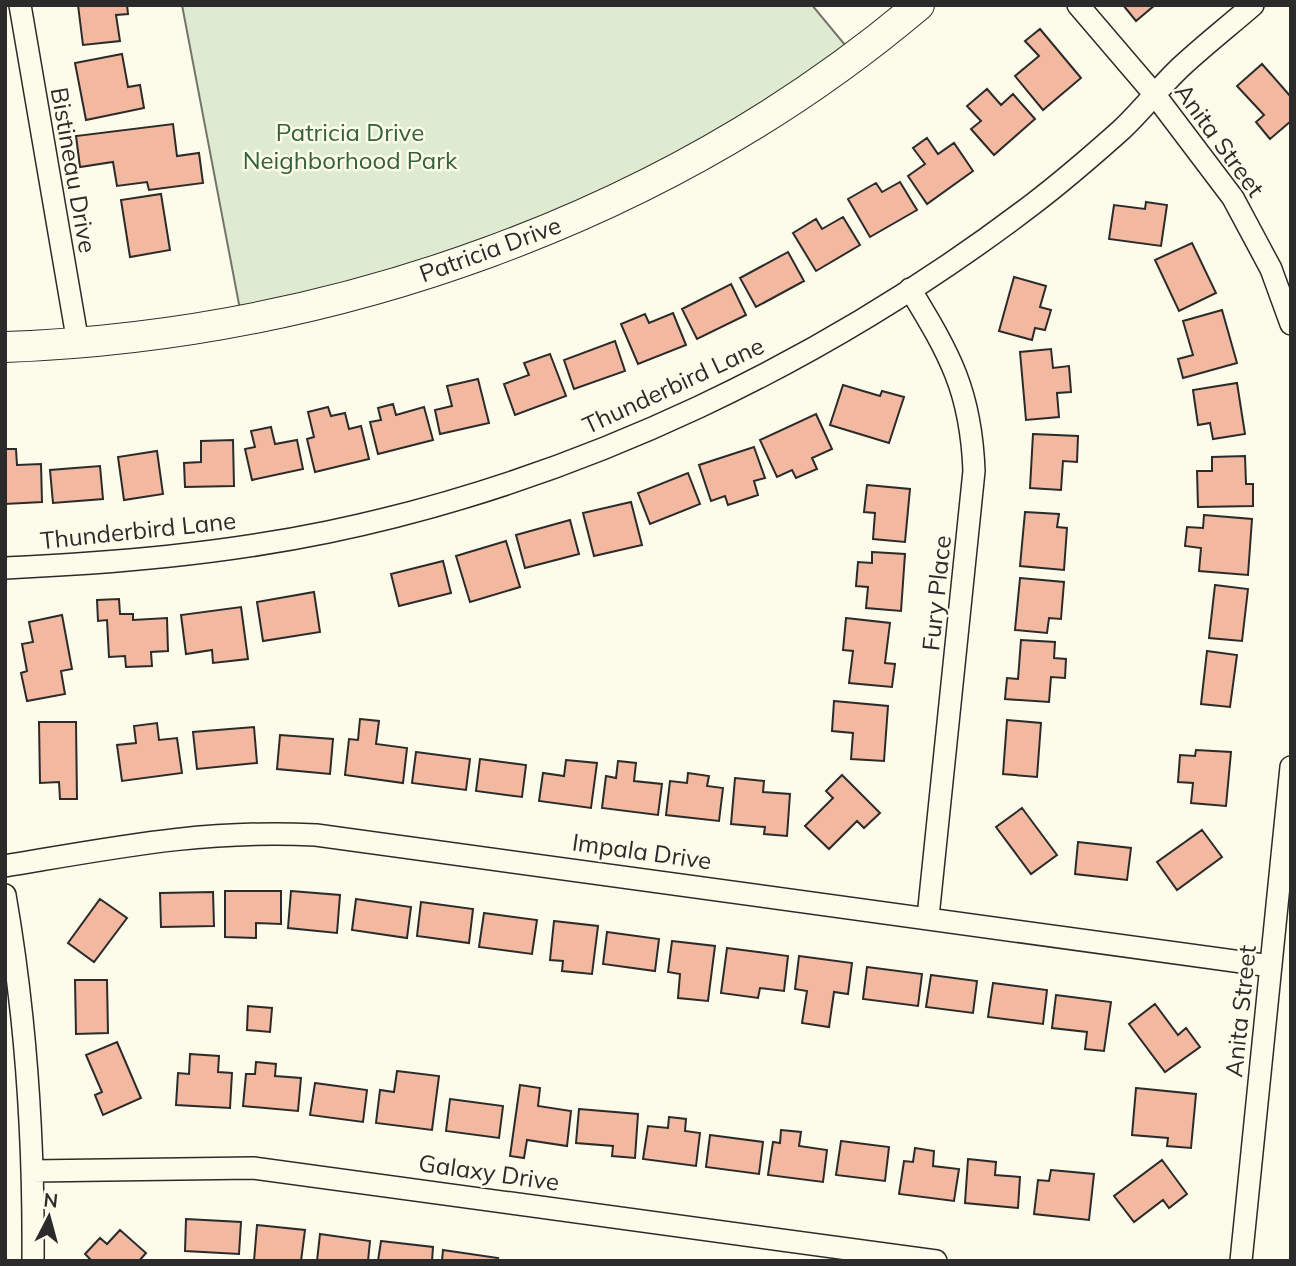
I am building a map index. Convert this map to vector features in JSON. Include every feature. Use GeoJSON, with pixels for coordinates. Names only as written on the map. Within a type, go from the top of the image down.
{"type":"FeatureCollection","features":[{"type":"Feature","properties":{"kind":"street","name":"Bistineau Drive"},"geometry":{"type":"LineString","coordinates":[[20,5],[78,343]]}},
{"type":"Feature","properties":{"kind":"street","name":"Patricia Drive"},"geometry":{"type":"LineString","coordinates":[[5,347],[78,343],[219,324],[316,304],[505,247],[625,194],[729,138],[855,57],[919,5]]}},
{"type":"Feature","properties":{"kind":"street","name":"Anita Street"},"geometry":{"type":"LineString","coordinates":[[1078,5],[1155,95],[1233,198],[1271,269],[1291,324]]}},
{"type":"Feature","properties":{"kind":"street","name":"Thunderbird Lane"},"geometry":{"type":"LineString","coordinates":[[5,568],[102,563],[206,552],[328,532],[458,497],[547,469],[678,416],[817,345],[910,289],[1033,204],[1120,131],[1182,66],[1253,5]]}},
{"type":"Feature","properties":{"kind":"street","name":"Fury Place"},"geometry":{"type":"LineString","coordinates":[[910,289],[957,371],[969,410],[974,471],[928,918]]}},
{"type":"Feature","properties":{"kind":"street","name":"Anita Street"},"geometry":{"type":"LineString","coordinates":[[1241,1261],[1291,767]]}},
{"type":"Feature","properties":{"kind":"street","name":"Impala Drive"},"geometry":{"type":"LineString","coordinates":[[5,866],[187,836],[238,832],[304,834],[412,846],[1271,965]]}},
{"type":"Feature","properties":{"kind":"street"},"geometry":{"type":"LineString","coordinates":[[5,895],[17,967],[32,1171],[33,1261]]}},
{"type":"Feature","properties":{"kind":"street","name":"Galaxy Drive"},"geometry":{"type":"LineString","coordinates":[[32,1171],[253,1168],[936,1261]]}},
{"type":"Feature","properties":{"kind":"green space","name":"Patricia Drive Neighborhood Park"},"geometry":{"type":"Polygon","coordinates":[[[182,5],[812,5],[855,57],[504,247],[242,320],[182,5]]]}},
{"type":"Feature","properties":{"kind":"building"},"geometry":{"type":"Polygon","coordinates":[[[78,5],[127,5],[128,14],[116,15],[120,41],[83,45],[78,5]]]}},
{"type":"Feature","properties":{"kind":"building"},"geometry":{"type":"Polygon","coordinates":[[[1123,5],[1155,5],[1136,21],[1123,5]]]}},
{"type":"Feature","properties":{"kind":"building"},"geometry":{"type":"Polygon","coordinates":[[[1040,29],[1081,78],[1043,110],[1015,76],[1039,56],[1025,41],[1040,29]]]}},
{"type":"Feature","properties":{"kind":"building"},"geometry":{"type":"Polygon","coordinates":[[[122,54],[128,87],[140,85],[144,108],[86,120],[75,63],[122,54]]]}},
{"type":"Feature","properties":{"kind":"building"},"geometry":{"type":"Polygon","coordinates":[[[1262,64],[1291,97],[1291,121],[1270,139],[1256,122],[1264,115],[1237,86],[1262,64]]]}},
{"type":"Feature","properties":{"kind":"building"},"geometry":{"type":"Polygon","coordinates":[[[987,89],[1001,105],[1013,94],[1035,119],[994,155],[971,129],[981,121],[967,106],[987,89]]]}},
{"type":"Feature","properties":{"kind":"building"},"geometry":{"type":"Polygon","coordinates":[[[173,124],[177,156],[199,153],[203,183],[149,190],[147,182],[117,186],[113,162],[80,167],[76,136],[173,124]]]}},
{"type":"Feature","properties":{"kind":"building"},"geometry":{"type":"Polygon","coordinates":[[[927,138],[938,154],[954,143],[973,171],[927,204],[908,176],[925,164],[913,148],[927,138]]]}},
{"type":"Feature","properties":{"kind":"building"},"geometry":{"type":"Polygon","coordinates":[[[900,182],[917,210],[870,237],[848,199],[876,183],[882,192],[900,182]]]}},
{"type":"Feature","properties":{"kind":"building"},"geometry":{"type":"Polygon","coordinates":[[[161,194],[170,250],[130,257],[121,200],[161,194]]]}},
{"type":"Feature","properties":{"kind":"building"},"geometry":{"type":"Polygon","coordinates":[[[1146,202],[1167,205],[1161,246],[1109,239],[1114,205],[1145,209],[1146,202]]]}},
{"type":"Feature","properties":{"kind":"building"},"geometry":{"type":"Polygon","coordinates":[[[843,217],[860,245],[816,271],[793,233],[816,219],[822,229],[843,217]]]}},
{"type":"Feature","properties":{"kind":"building"},"geometry":{"type":"Polygon","coordinates":[[[1192,243],[1216,293],[1179,311],[1155,260],[1192,243]]]}},
{"type":"Feature","properties":{"kind":"building"},"geometry":{"type":"Polygon","coordinates":[[[788,252],[804,281],[756,307],[740,278],[788,252]]]}},
{"type":"Feature","properties":{"kind":"building"},"geometry":{"type":"Polygon","coordinates":[[[1014,277],[1046,286],[1040,307],[1051,310],[1045,330],[1035,328],[1032,340],[999,331],[1014,277]]]}},
{"type":"Feature","properties":{"kind":"building"},"geometry":{"type":"Polygon","coordinates":[[[731,284],[746,315],[697,339],[682,309],[731,284]]]}},
{"type":"Feature","properties":{"kind":"building"},"geometry":{"type":"Polygon","coordinates":[[[1222,310],[1237,363],[1183,378],[1178,359],[1193,355],[1183,321],[1222,310]]]}},
{"type":"Feature","properties":{"kind":"building"},"geometry":{"type":"Polygon","coordinates":[[[673,313],[686,345],[638,364],[621,324],[645,314],[649,323],[673,313]]]}},
{"type":"Feature","properties":{"kind":"building"},"geometry":{"type":"Polygon","coordinates":[[[615,341],[625,371],[574,389],[564,360],[615,341]]]}},
{"type":"Feature","properties":{"kind":"building"},"geometry":{"type":"Polygon","coordinates":[[[1051,349],[1053,368],[1069,366],[1071,392],[1057,393],[1059,417],[1026,420],[1020,352],[1051,349]]]}},
{"type":"Feature","properties":{"kind":"building"},"geometry":{"type":"Polygon","coordinates":[[[550,354],[566,396],[515,415],[504,384],[529,375],[524,363],[550,354]]]}},
{"type":"Feature","properties":{"kind":"building"},"geometry":{"type":"Polygon","coordinates":[[[478,379],[489,423],[440,434],[435,410],[452,406],[447,386],[478,379]]]}},
{"type":"Feature","properties":{"kind":"building"},"geometry":{"type":"Polygon","coordinates":[[[1237,383],[1245,434],[1213,439],[1210,423],[1198,425],[1193,390],[1237,383]]]}},
{"type":"Feature","properties":{"kind":"building"},"geometry":{"type":"Polygon","coordinates":[[[843,385],[880,396],[882,391],[904,397],[889,443],[830,425],[843,385]]]}},
{"type":"Feature","properties":{"kind":"building"},"geometry":{"type":"Polygon","coordinates":[[[393,404],[396,415],[424,407],[433,440],[378,454],[370,422],[381,420],[378,408],[393,404]]]}},
{"type":"Feature","properties":{"kind":"building"},"geometry":{"type":"Polygon","coordinates":[[[328,407],[331,416],[345,413],[349,429],[361,426],[369,459],[315,472],[307,439],[314,437],[308,412],[328,407]]]}},
{"type":"Feature","properties":{"kind":"building"},"geometry":{"type":"Polygon","coordinates":[[[816,414],[832,449],[812,458],[817,469],[796,478],[792,470],[777,477],[760,440],[816,414]]]}},
{"type":"Feature","properties":{"kind":"building"},"geometry":{"type":"Polygon","coordinates":[[[271,427],[275,444],[297,440],[303,469],[252,480],[245,449],[255,447],[251,431],[271,427]]]}},
{"type":"Feature","properties":{"kind":"building"},"geometry":{"type":"Polygon","coordinates":[[[1033,434],[1078,436],[1077,462],[1063,461],[1061,490],[1030,488],[1033,434]]]}},
{"type":"Feature","properties":{"kind":"building"},"geometry":{"type":"Polygon","coordinates":[[[233,440],[234,486],[185,487],[184,463],[201,462],[201,441],[233,440]]]}},
{"type":"Feature","properties":{"kind":"building"},"geometry":{"type":"Polygon","coordinates":[[[754,447],[765,478],[754,481],[758,495],[728,505],[725,496],[711,501],[699,465],[754,447]]]}},
{"type":"Feature","properties":{"kind":"building"},"geometry":{"type":"Polygon","coordinates":[[[5,449],[16,449],[17,465],[41,464],[42,502],[5,504],[5,449]]]}},
{"type":"Feature","properties":{"kind":"building"},"geometry":{"type":"Polygon","coordinates":[[[157,451],[163,494],[124,500],[118,457],[157,451]]]}},
{"type":"Feature","properties":{"kind":"building"},"geometry":{"type":"Polygon","coordinates":[[[1245,456],[1246,484],[1253,484],[1253,506],[1198,507],[1197,471],[1212,471],[1212,457],[1245,456]]]}},
{"type":"Feature","properties":{"kind":"building"},"geometry":{"type":"Polygon","coordinates":[[[100,466],[103,499],[53,503],[50,470],[100,466]]]}},
{"type":"Feature","properties":{"kind":"building"},"geometry":{"type":"Polygon","coordinates":[[[688,473],[700,504],[650,524],[638,493],[688,473]]]}},
{"type":"Feature","properties":{"kind":"building"},"geometry":{"type":"Polygon","coordinates":[[[867,485],[910,489],[905,542],[873,539],[875,513],[864,512],[867,485]]]}},
{"type":"Feature","properties":{"kind":"building"},"geometry":{"type":"Polygon","coordinates":[[[631,502],[642,545],[594,556],[583,513],[631,502]]]}},
{"type":"Feature","properties":{"kind":"building"},"geometry":{"type":"Polygon","coordinates":[[[1025,512],[1059,514],[1057,527],[1067,528],[1064,570],[1020,566],[1025,512]]]}},
{"type":"Feature","properties":{"kind":"building"},"geometry":{"type":"Polygon","coordinates":[[[1204,515],[1252,519],[1248,575],[1199,571],[1201,548],[1185,546],[1187,527],[1203,528],[1204,515]]]}},
{"type":"Feature","properties":{"kind":"building"},"geometry":{"type":"Polygon","coordinates":[[[570,520],[579,554],[525,568],[516,535],[570,520]]]}},
{"type":"Feature","properties":{"kind":"building"},"geometry":{"type":"Polygon","coordinates":[[[506,541],[520,587],[470,602],[456,556],[506,541]]]}},
{"type":"Feature","properties":{"kind":"building"},"geometry":{"type":"Polygon","coordinates":[[[872,552],[905,554],[901,611],[866,608],[868,587],[856,586],[858,562],[872,563],[872,552]]]}},
{"type":"Feature","properties":{"kind":"building"},"geometry":{"type":"Polygon","coordinates":[[[443,561],[451,593],[399,606],[391,574],[443,561]]]}},
{"type":"Feature","properties":{"kind":"building"},"geometry":{"type":"Polygon","coordinates":[[[1020,578],[1064,582],[1061,619],[1049,618],[1047,633],[1015,630],[1020,578]]]}},
{"type":"Feature","properties":{"kind":"building"},"geometry":{"type":"Polygon","coordinates":[[[1215,585],[1248,589],[1242,641],[1209,638],[1215,585]]]}},
{"type":"Feature","properties":{"kind":"building"},"geometry":{"type":"Polygon","coordinates":[[[314,592],[320,632],[263,641],[257,602],[314,592]]]}},
{"type":"Feature","properties":{"kind":"building"},"geometry":{"type":"Polygon","coordinates":[[[119,599],[120,614],[133,614],[133,620],[167,618],[168,651],[151,652],[152,666],[126,667],[125,656],[109,657],[107,620],[98,621],[97,600],[119,599]]]}},
{"type":"Feature","properties":{"kind":"building"},"geometry":{"type":"Polygon","coordinates":[[[241,607],[248,659],[213,663],[212,650],[186,654],[181,615],[241,607]]]}},
{"type":"Feature","properties":{"kind":"building"},"geometry":{"type":"Polygon","coordinates":[[[62,615],[72,669],[61,671],[65,694],[27,701],[21,673],[27,671],[22,644],[33,642],[29,622],[62,615]]]}},
{"type":"Feature","properties":{"kind":"building"},"geometry":{"type":"Polygon","coordinates":[[[846,618],[890,623],[885,663],[895,664],[892,687],[849,683],[853,651],[843,650],[846,618]]]}},
{"type":"Feature","properties":{"kind":"building"},"geometry":{"type":"Polygon","coordinates":[[[1021,640],[1055,642],[1054,658],[1066,659],[1065,678],[1051,677],[1049,702],[1005,699],[1007,678],[1018,679],[1021,640]]]}},
{"type":"Feature","properties":{"kind":"building"},"geometry":{"type":"Polygon","coordinates":[[[1207,651],[1237,655],[1230,707],[1201,704],[1207,651]]]}},
{"type":"Feature","properties":{"kind":"building"},"geometry":{"type":"Polygon","coordinates":[[[834,701],[888,706],[884,761],[851,759],[853,733],[832,731],[834,701]]]}},
{"type":"Feature","properties":{"kind":"building"},"geometry":{"type":"Polygon","coordinates":[[[360,719],[379,721],[376,744],[407,748],[403,783],[345,775],[349,739],[358,740],[360,719]]]}},
{"type":"Feature","properties":{"kind":"building"},"geometry":{"type":"Polygon","coordinates":[[[1007,720],[1041,723],[1037,777],[1003,774],[1007,720]]]}},
{"type":"Feature","properties":{"kind":"building"},"geometry":{"type":"Polygon","coordinates":[[[39,722],[76,722],[77,799],[60,799],[59,782],[40,783],[39,722]]]}},
{"type":"Feature","properties":{"kind":"building"},"geometry":{"type":"Polygon","coordinates":[[[157,723],[159,740],[177,738],[182,773],[122,781],[117,745],[136,743],[134,726],[157,723]]]}},
{"type":"Feature","properties":{"kind":"building"},"geometry":{"type":"Polygon","coordinates":[[[254,727],[257,763],[197,769],[193,732],[254,727]]]}},
{"type":"Feature","properties":{"kind":"building"},"geometry":{"type":"Polygon","coordinates":[[[280,735],[333,739],[330,774],[277,769],[280,735]]]}},
{"type":"Feature","properties":{"kind":"building"},"geometry":{"type":"Polygon","coordinates":[[[1196,750],[1231,752],[1226,806],[1191,803],[1193,783],[1178,782],[1180,755],[1195,756],[1196,750]]]}},
{"type":"Feature","properties":{"kind":"building"},"geometry":{"type":"Polygon","coordinates":[[[416,752],[470,759],[466,790],[412,783],[416,752]]]}},
{"type":"Feature","properties":{"kind":"building"},"geometry":{"type":"Polygon","coordinates":[[[480,759],[526,765],[522,797],[476,791],[480,759]]]}},
{"type":"Feature","properties":{"kind":"building"},"geometry":{"type":"Polygon","coordinates":[[[566,760],[597,763],[591,808],[539,801],[543,773],[564,776],[566,760]]]}},
{"type":"Feature","properties":{"kind":"building"},"geometry":{"type":"Polygon","coordinates":[[[618,761],[636,763],[634,781],[662,784],[658,815],[602,808],[606,776],[616,778],[618,761]]]}},
{"type":"Feature","properties":{"kind":"building"},"geometry":{"type":"Polygon","coordinates":[[[688,773],[709,776],[707,786],[723,788],[719,821],[666,815],[670,781],[687,783],[688,773]]]}},
{"type":"Feature","properties":{"kind":"building"},"geometry":{"type":"Polygon","coordinates":[[[842,775],[880,813],[864,828],[857,821],[829,849],[805,826],[833,798],[826,791],[842,775]]]}},
{"type":"Feature","properties":{"kind":"building"},"geometry":{"type":"Polygon","coordinates":[[[735,778],[764,781],[763,792],[790,794],[787,836],[764,834],[765,827],[731,824],[735,778]]]}},
{"type":"Feature","properties":{"kind":"building"},"geometry":{"type":"Polygon","coordinates":[[[1022,808],[1057,855],[1031,874],[996,827],[1022,808]]]}},
{"type":"Feature","properties":{"kind":"building"},"geometry":{"type":"Polygon","coordinates":[[[1202,830],[1222,857],[1177,890],[1157,862],[1202,830]]]}},
{"type":"Feature","properties":{"kind":"building"},"geometry":{"type":"Polygon","coordinates":[[[1078,842],[1131,848],[1127,880],[1075,874],[1078,842]]]}},
{"type":"Feature","properties":{"kind":"building"},"geometry":{"type":"Polygon","coordinates":[[[225,891],[281,891],[281,924],[256,923],[256,938],[225,937],[225,891]]]}},
{"type":"Feature","properties":{"kind":"building"},"geometry":{"type":"Polygon","coordinates":[[[291,891],[340,895],[337,933],[288,928],[291,891]]]}},
{"type":"Feature","properties":{"kind":"building"},"geometry":{"type":"Polygon","coordinates":[[[213,892],[214,926],[161,927],[160,893],[213,892]]]}},
{"type":"Feature","properties":{"kind":"building"},"geometry":{"type":"Polygon","coordinates":[[[100,899],[127,918],[94,962],[68,943],[100,899]]]}},
{"type":"Feature","properties":{"kind":"building"},"geometry":{"type":"Polygon","coordinates":[[[356,899],[411,907],[407,938],[352,930],[356,899]]]}},
{"type":"Feature","properties":{"kind":"building"},"geometry":{"type":"Polygon","coordinates":[[[421,902],[473,909],[469,943],[417,936],[421,902]]]}},
{"type":"Feature","properties":{"kind":"building"},"geometry":{"type":"Polygon","coordinates":[[[484,913],[537,920],[532,954],[479,947],[484,913]]]}},
{"type":"Feature","properties":{"kind":"building"},"geometry":{"type":"Polygon","coordinates":[[[554,921],[598,926],[592,974],[562,971],[563,961],[550,960],[554,921]]]}},
{"type":"Feature","properties":{"kind":"building"},"geometry":{"type":"Polygon","coordinates":[[[607,932],[659,939],[655,971],[603,964],[607,932]]]}},
{"type":"Feature","properties":{"kind":"building"},"geometry":{"type":"Polygon","coordinates":[[[672,941],[715,946],[708,1001],[678,998],[680,974],[668,972],[672,941]]]}},
{"type":"Feature","properties":{"kind":"building"},"geometry":{"type":"Polygon","coordinates":[[[727,948],[788,956],[784,991],[760,988],[758,998],[721,993],[727,948]]]}},
{"type":"Feature","properties":{"kind":"building"},"geometry":{"type":"Polygon","coordinates":[[[799,956],[852,963],[848,994],[834,992],[829,1027],[802,1023],[807,991],[795,989],[799,956]]]}},
{"type":"Feature","properties":{"kind":"building"},"geometry":{"type":"Polygon","coordinates":[[[867,967],[922,974],[918,1006],[863,999],[867,967]]]}},
{"type":"Feature","properties":{"kind":"building"},"geometry":{"type":"Polygon","coordinates":[[[931,975],[977,981],[973,1013],[926,1007],[931,975]]]}},
{"type":"Feature","properties":{"kind":"building"},"geometry":{"type":"Polygon","coordinates":[[[75,980],[107,980],[108,1033],[76,1034],[75,980]]]}},
{"type":"Feature","properties":{"kind":"building"},"geometry":{"type":"Polygon","coordinates":[[[993,983],[1047,990],[1043,1024],[988,1017],[993,983]]]}},
{"type":"Feature","properties":{"kind":"building"},"geometry":{"type":"Polygon","coordinates":[[[1056,995],[1111,1002],[1104,1051],[1085,1049],[1087,1032],[1052,1028],[1056,995]]]}},
{"type":"Feature","properties":{"kind":"building"},"geometry":{"type":"Polygon","coordinates":[[[1155,1004],[1178,1035],[1186,1028],[1200,1047],[1165,1072],[1129,1024],[1155,1004]]]}},
{"type":"Feature","properties":{"kind":"building"},"geometry":{"type":"Polygon","coordinates":[[[248,1006],[272,1008],[270,1032],[247,1030],[248,1006]]]}},
{"type":"Feature","properties":{"kind":"building"},"geometry":{"type":"Polygon","coordinates":[[[117,1042],[141,1098],[103,1115],[95,1095],[102,1092],[86,1055],[117,1042]]]}},
{"type":"Feature","properties":{"kind":"building"},"geometry":{"type":"Polygon","coordinates":[[[190,1054],[219,1056],[218,1072],[232,1073],[230,1108],[176,1105],[178,1073],[189,1074],[190,1054]]]}},
{"type":"Feature","properties":{"kind":"building"},"geometry":{"type":"Polygon","coordinates":[[[256,1062],[276,1064],[275,1076],[301,1078],[298,1111],[243,1106],[246,1074],[255,1074],[256,1062]]]}},
{"type":"Feature","properties":{"kind":"building"},"geometry":{"type":"Polygon","coordinates":[[[397,1071],[439,1076],[432,1130],[376,1123],[380,1090],[394,1092],[397,1071]]]}},
{"type":"Feature","properties":{"kind":"building"},"geometry":{"type":"Polygon","coordinates":[[[315,1083],[367,1090],[363,1122],[310,1115],[315,1083]]]}},
{"type":"Feature","properties":{"kind":"building"},"geometry":{"type":"Polygon","coordinates":[[[520,1085],[540,1088],[538,1106],[571,1111],[567,1146],[527,1140],[524,1158],[510,1156],[520,1085]]]}},
{"type":"Feature","properties":{"kind":"building"},"geometry":{"type":"Polygon","coordinates":[[[1136,1088],[1196,1094],[1191,1148],[1167,1146],[1168,1138],[1132,1135],[1136,1088]]]}},
{"type":"Feature","properties":{"kind":"building"},"geometry":{"type":"Polygon","coordinates":[[[450,1099],[503,1106],[499,1138],[446,1131],[450,1099]]]}},
{"type":"Feature","properties":{"kind":"building"},"geometry":{"type":"Polygon","coordinates":[[[579,1109],[638,1114],[635,1158],[612,1156],[613,1146],[576,1143],[579,1109]]]}},
{"type":"Feature","properties":{"kind":"building"},"geometry":{"type":"Polygon","coordinates":[[[669,1117],[686,1119],[685,1131],[700,1133],[696,1166],[643,1159],[648,1126],[668,1128],[669,1117]]]}},
{"type":"Feature","properties":{"kind":"building"},"geometry":{"type":"Polygon","coordinates":[[[781,1130],[801,1132],[799,1146],[827,1150],[823,1182],[768,1175],[773,1142],[780,1143],[781,1130]]]}},
{"type":"Feature","properties":{"kind":"building"},"geometry":{"type":"Polygon","coordinates":[[[710,1135],[763,1142],[759,1174],[706,1167],[710,1135]]]}},
{"type":"Feature","properties":{"kind":"building"},"geometry":{"type":"Polygon","coordinates":[[[841,1141],[889,1147],[885,1181],[836,1175],[841,1141]]]}},
{"type":"Feature","properties":{"kind":"building"},"geometry":{"type":"Polygon","coordinates":[[[915,1148],[934,1151],[933,1166],[959,1169],[954,1201],[899,1194],[904,1161],[913,1162],[915,1148]]]}},
{"type":"Feature","properties":{"kind":"building"},"geometry":{"type":"Polygon","coordinates":[[[968,1159],[996,1162],[995,1175],[1020,1177],[1018,1208],[965,1203],[968,1159]]]}},
{"type":"Feature","properties":{"kind":"building"},"geometry":{"type":"Polygon","coordinates":[[[1162,1160],[1187,1194],[1169,1208],[1163,1200],[1134,1222],[1114,1196],[1162,1160]]]}},
{"type":"Feature","properties":{"kind":"building"},"geometry":{"type":"Polygon","coordinates":[[[1051,1170],[1094,1174],[1089,1220],[1034,1214],[1038,1180],[1049,1181],[1051,1170]]]}},
{"type":"Feature","properties":{"kind":"building"},"geometry":{"type":"Polygon","coordinates":[[[186,1219],[241,1222],[239,1254],[185,1251],[186,1219]]]}},
{"type":"Feature","properties":{"kind":"building"},"geometry":{"type":"Polygon","coordinates":[[[257,1225],[305,1230],[301,1261],[254,1261],[257,1225]]]}},
{"type":"Feature","properties":{"kind":"building"},"geometry":{"type":"Polygon","coordinates":[[[120,1230],[146,1253],[139,1261],[92,1261],[85,1254],[100,1238],[107,1244],[120,1230]]]}},
{"type":"Feature","properties":{"kind":"building"},"geometry":{"type":"Polygon","coordinates":[[[320,1234],[370,1241],[368,1261],[317,1261],[320,1234]]]}},
{"type":"Feature","properties":{"kind":"building"},"geometry":{"type":"Polygon","coordinates":[[[381,1241],[433,1247],[432,1261],[378,1261],[381,1241]]]}},
{"type":"Feature","properties":{"kind":"building"},"geometry":{"type":"Polygon","coordinates":[[[443,1250],[498,1258],[497,1261],[442,1261],[443,1250]]]}}]}
